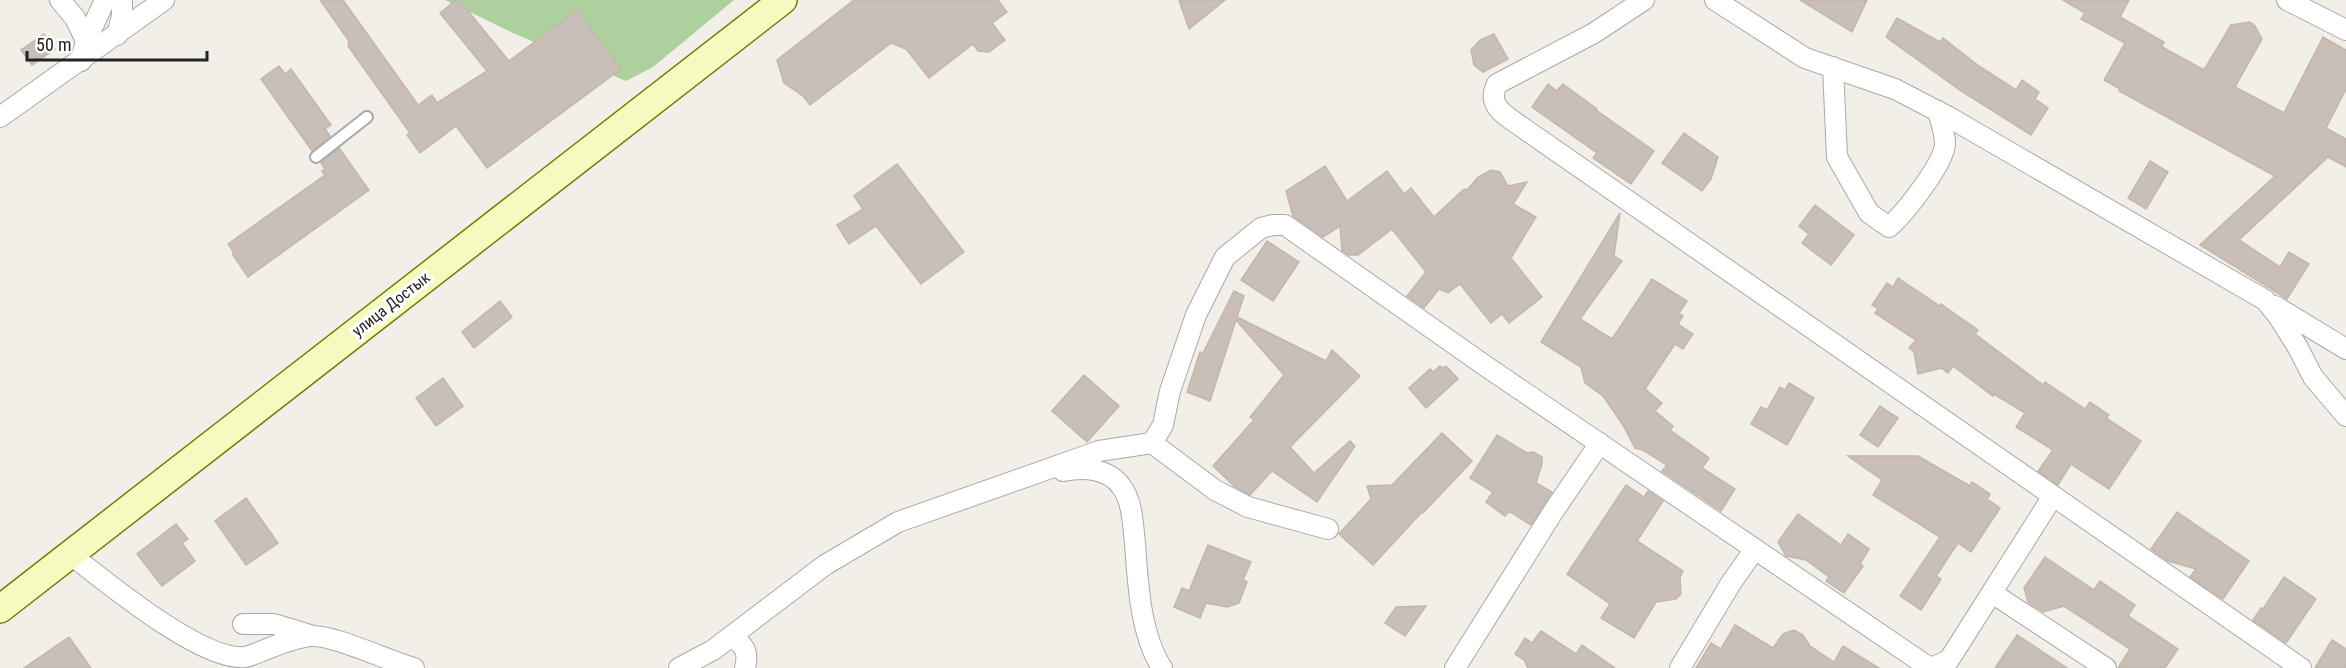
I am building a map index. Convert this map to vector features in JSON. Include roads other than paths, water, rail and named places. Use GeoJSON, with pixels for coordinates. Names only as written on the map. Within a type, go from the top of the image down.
{"type":"FeatureCollection","features":[{"type":"Feature","properties":{"kind":"main road","name":"улица Достык"},"geometry":{"type":"LineString","coordinates":[[0,609],[783,0]]}},
{"type":"Feature","properties":{"kind":"street"},"geometry":{"type":"LineString","coordinates":[[60,0],[75,18],[86,41]]}},
{"type":"Feature","properties":{"kind":"street"},"geometry":{"type":"LineString","coordinates":[[81,61],[86,41],[105,0]]}},
{"type":"Feature","properties":{"kind":"street"},"geometry":{"type":"LineString","coordinates":[[117,34],[122,16],[122,0]]}},
{"type":"Feature","properties":{"kind":"street"},"geometry":{"type":"LineString","coordinates":[[0,117],[164,0]]}},
{"type":"Feature","properties":{"kind":"street"},"geometry":{"type":"LineString","coordinates":[[1644,0],[1594,33],[1497,84],[1492,94],[1493,102],[1502,112],[1526,130],[2301,668]]}},
{"type":"Feature","properties":{"kind":"street"},"geometry":{"type":"LineString","coordinates":[[1715,0],[1805,58],[1895,89],[1938,111],[2346,349]]}},
{"type":"Feature","properties":{"kind":"street"},"geometry":{"type":"LineString","coordinates":[[2287,0],[2346,30]]}},
{"type":"Feature","properties":{"kind":"street"},"geometry":{"type":"LineString","coordinates":[[1833,67],[1837,157],[1869,213],[1889,227],[1912,201],[1941,157],[1945,145],[1938,111]]}},
{"type":"Feature","properties":{"kind":"street"},"geometry":{"type":"LineString","coordinates":[[1152,443],[1163,425],[1170,391],[1196,315],[1225,257],[1262,228],[1285,225],[1484,365],[1930,668],[1949,660],[2053,496]]}},
{"type":"Feature","properties":{"kind":"street"},"geometry":{"type":"LineString","coordinates":[[2265,300],[2284,326],[2313,377],[2346,416]]}},
{"type":"Feature","properties":{"kind":"street"},"geometry":{"type":"LineString","coordinates":[[679,668],[713,651],[825,565],[889,526],[1099,451],[1152,443],[1215,490],[1248,507],[1328,528]]}},
{"type":"Feature","properties":{"kind":"street"},"geometry":{"type":"LineString","coordinates":[[1455,668],[1553,512],[1600,443]]}},
{"type":"Feature","properties":{"kind":"street"},"geometry":{"type":"LineString","coordinates":[[1100,472],[1106,461],[1119,449]]}},
{"type":"Feature","properties":{"kind":"street"},"geometry":{"type":"LineString","coordinates":[[1024,477],[1076,469],[1100,472],[1112,477],[1123,488],[1133,525],[1140,605],[1155,658],[1162,668]]}},
{"type":"Feature","properties":{"kind":"street"},"geometry":{"type":"LineString","coordinates":[[1680,668],[1731,583],[1755,549]]}},
{"type":"Feature","properties":{"kind":"street"},"geometry":{"type":"LineString","coordinates":[[70,554],[138,607],[219,660],[244,657],[284,642],[311,636]]}},
{"type":"Feature","properties":{"kind":"street"},"geometry":{"type":"LineString","coordinates":[[1992,593],[2106,668]]}},
{"type":"Feature","properties":{"kind":"street"},"geometry":{"type":"LineString","coordinates":[[243,624],[274,624],[311,636],[337,641],[414,668]]}},
{"type":"Feature","properties":{"kind":"street"},"geometry":{"type":"LineString","coordinates":[[730,637],[746,649],[745,668]]}},
{"type":"Feature","properties":{"kind":"lane"},"geometry":{"type":"LineString","coordinates":[[316,157],[367,117]]}}]}
